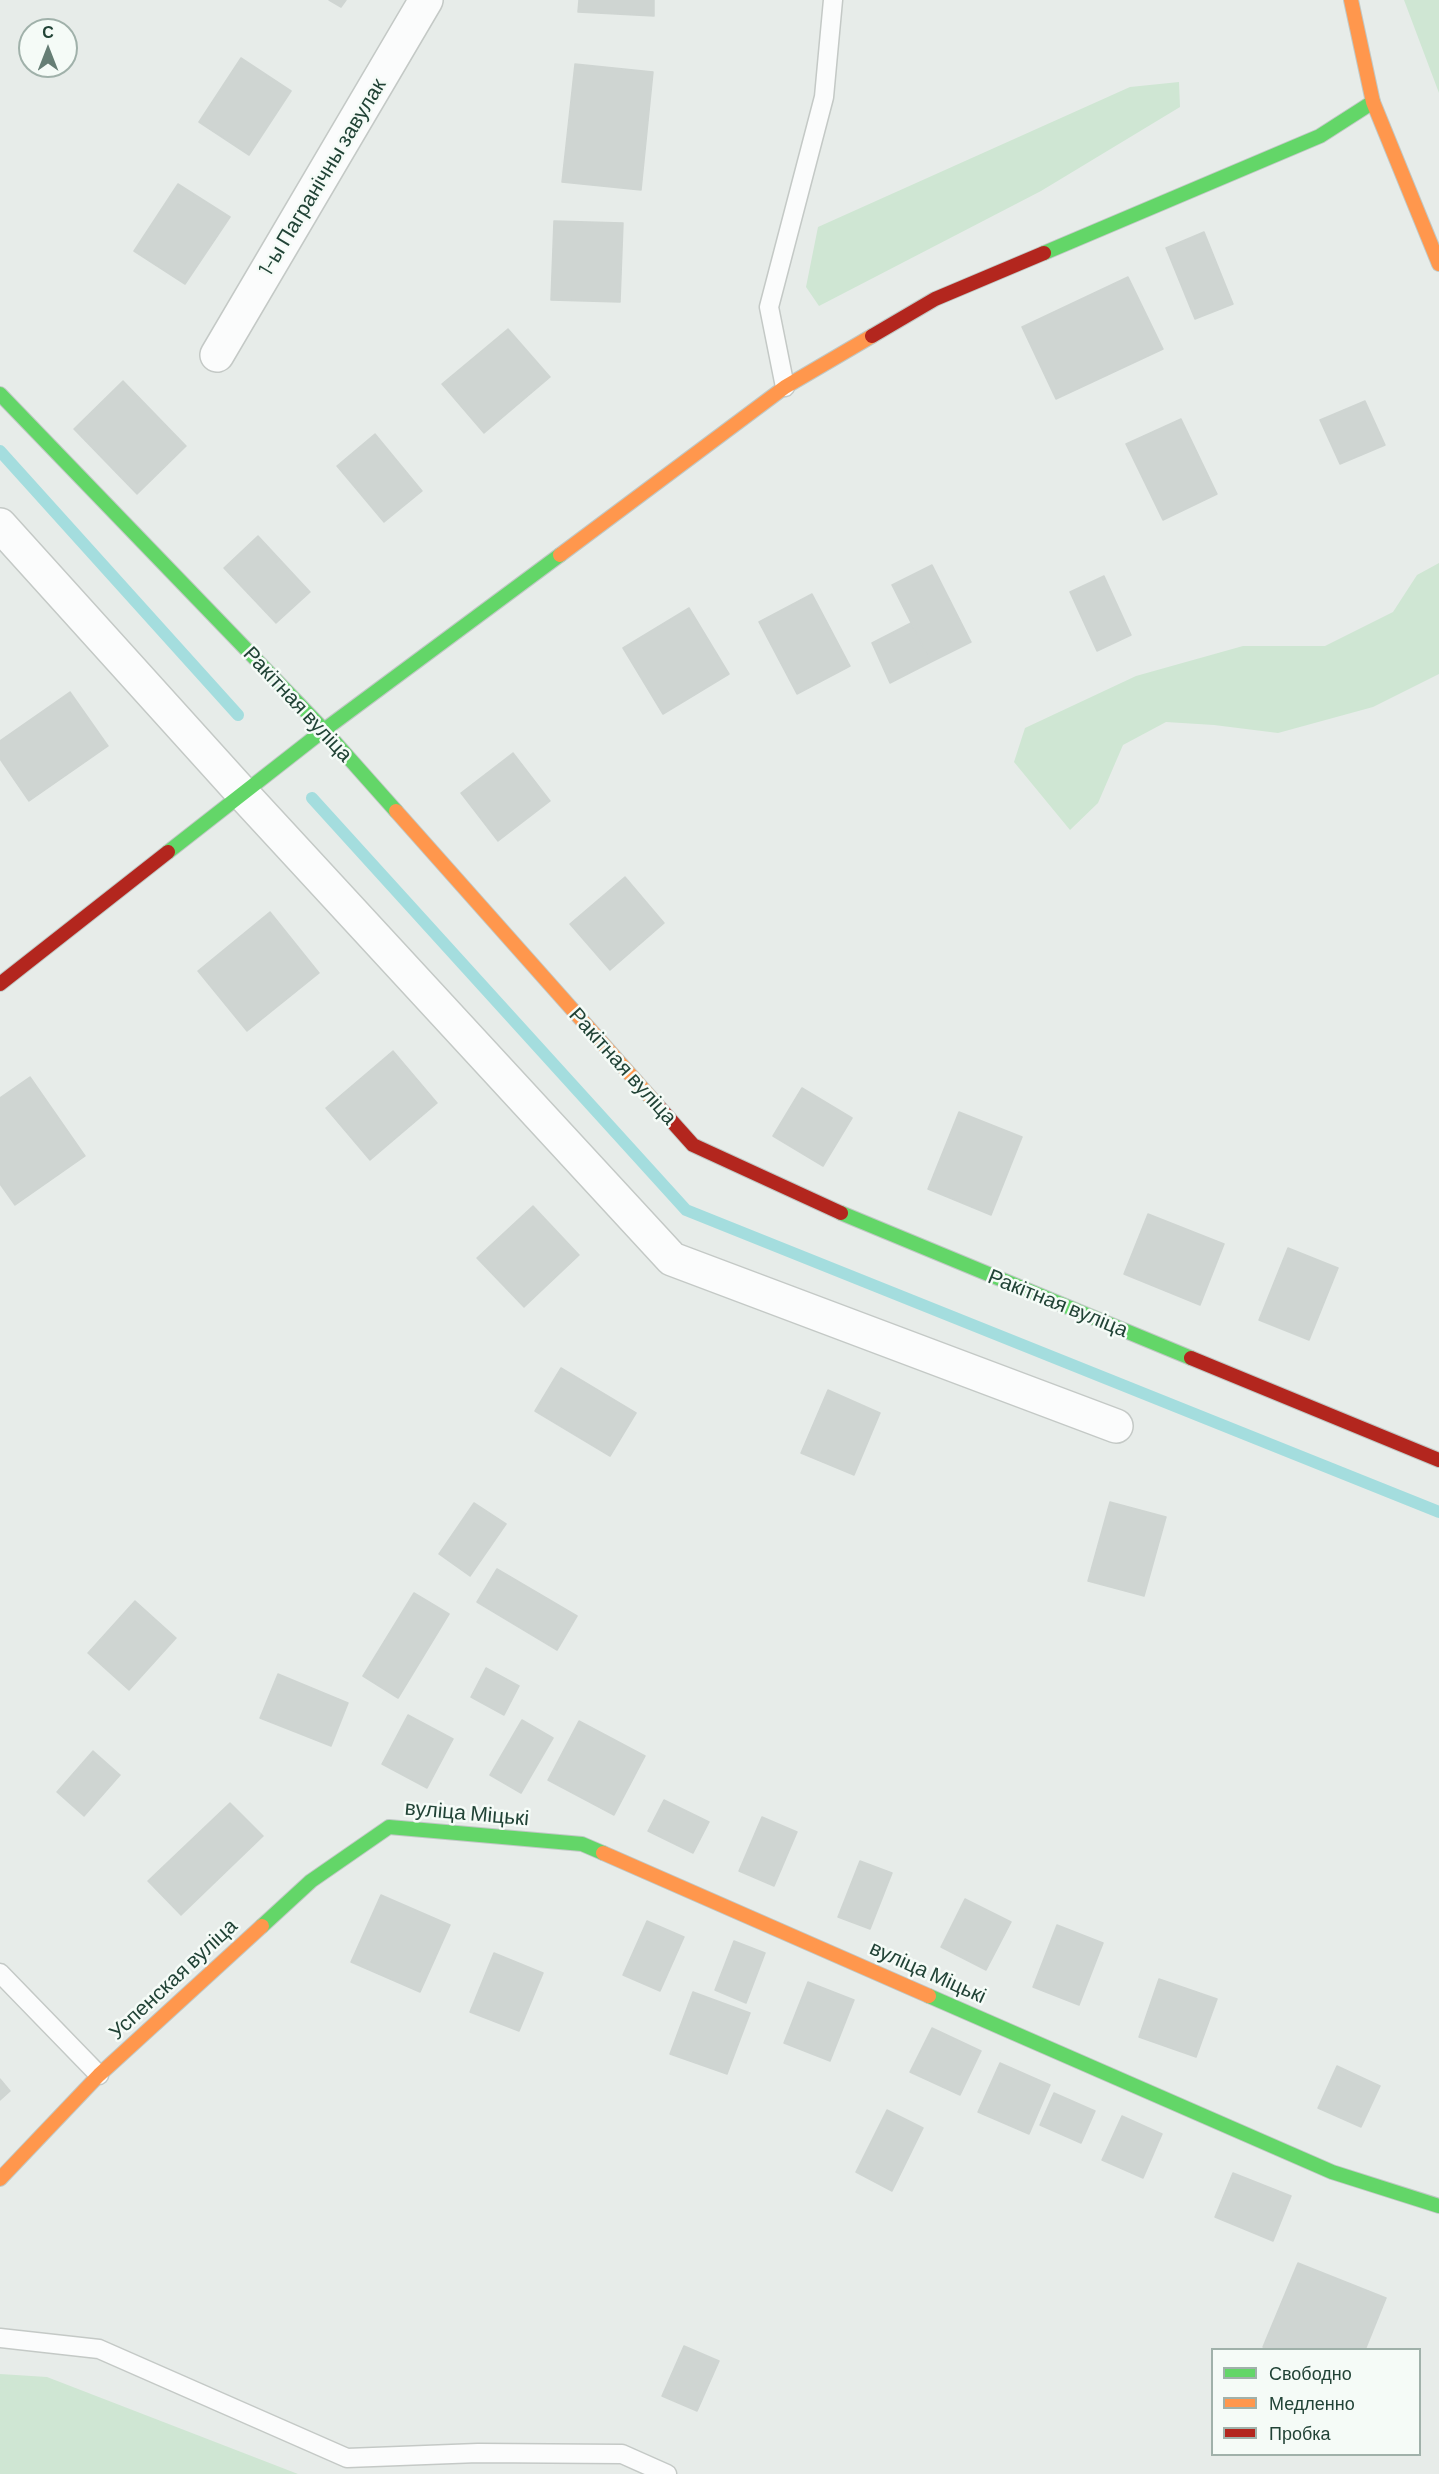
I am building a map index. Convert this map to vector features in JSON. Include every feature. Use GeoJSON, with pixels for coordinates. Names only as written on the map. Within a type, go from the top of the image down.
{"type":"FeatureCollection","features":[{"type":"Feature","properties":{"kind":"street","name":"1-ы Пагранічны завулак"},"geometry":{"type":"LineString","coordinates":[[217,354],[426,0]]}},
{"type":"Feature","properties":{"kind":"street"},"geometry":{"type":"LineString","coordinates":[[1351,0],[1373,102],[1439,264]]}},
{"type":"Feature","properties":{"kind":"street"},"geometry":{"type":"LineString","coordinates":[[0,984],[324,730],[785,387],[934,299],[1320,136],[1373,102]]}},
{"type":"Feature","properties":{"kind":"street","name":"Ракітная вуліца"},"geometry":{"type":"LineString","coordinates":[[0,394],[324,730],[693,1145],[874,1228],[1439,1460]]}},
{"type":"Feature","properties":{"kind":"street"},"geometry":{"type":"LineString","coordinates":[[0,525],[243,794],[672,1259],[1116,1426]]}},
{"type":"Feature","properties":{"kind":"street","name":"Успенская вуліца"},"geometry":{"type":"LineString","coordinates":[[0,2179],[99,2076],[310,1881],[389,1827]]}},
{"type":"Feature","properties":{"kind":"street","name":"вуліца Міцькі"},"geometry":{"type":"LineString","coordinates":[[389,1827],[582,1844],[1332,2172],[1439,2206]]}},
{"type":"Feature","properties":{"kind":"lane"},"geometry":{"type":"LineString","coordinates":[[785,387],[769,307],[824,97],[833,0]]}},
{"type":"Feature","properties":{"kind":"lane"},"geometry":{"type":"LineString","coordinates":[[0,1973],[99,2076]]}},
{"type":"Feature","properties":{"kind":"lane"},"geometry":{"type":"LineString","coordinates":[[0,2338],[99,2349],[347,2458],[478,2453],[621,2454],[667,2474]]}},
{"type":"Feature","properties":{"kind":"green space"},"geometry":{"type":"Polygon","coordinates":[[[1404,0],[1439,0],[1439,93],[1404,0]]]}},
{"type":"Feature","properties":{"kind":"green space"},"geometry":{"type":"Polygon","coordinates":[[[1179,82],[1180,107],[1041,191],[819,306],[806,287],[818,227],[1130,87],[1179,82]]]}},
{"type":"Feature","properties":{"kind":"green space"},"geometry":{"type":"Polygon","coordinates":[[[1439,563],[1439,674],[1373,707],[1278,733],[1166,722],[1123,745],[1098,803],[1070,830],[1014,762],[1025,728],[1136,676],[1243,646],[1325,646],[1393,612],[1417,575],[1439,563]]]}},
{"type":"Feature","properties":{"kind":"green space"},"geometry":{"type":"Polygon","coordinates":[[[0,2374],[47,2377],[298,2474],[0,2474],[0,2374]]]}},
{"type":"Feature","properties":{"kind":"building"},"geometry":{"type":"Polygon","coordinates":[[[329,0],[346,0],[341,7],[329,0]]]}},
{"type":"Feature","properties":{"kind":"building"},"geometry":{"type":"Polygon","coordinates":[[[579,0],[654,0],[654,16],[578,12],[579,0]]]}},
{"type":"Feature","properties":{"kind":"building"},"geometry":{"type":"Polygon","coordinates":[[[241,58],[291,91],[249,155],[199,122],[241,58]]]}},
{"type":"Feature","properties":{"kind":"building"},"geometry":{"type":"Polygon","coordinates":[[[575,64],[653,72],[641,190],[562,182],[575,64]]]}},
{"type":"Feature","properties":{"kind":"building"},"geometry":{"type":"Polygon","coordinates":[[[178,184],[230,217],[185,284],[134,251],[178,184]]]}},
{"type":"Feature","properties":{"kind":"building"},"geometry":{"type":"Polygon","coordinates":[[[554,221],[623,223],[620,302],[551,300],[554,221]]]}},
{"type":"Feature","properties":{"kind":"building"},"geometry":{"type":"Polygon","coordinates":[[[1204,232],[1233,304],[1195,319],[1166,248],[1204,232]]]}},
{"type":"Feature","properties":{"kind":"building"},"geometry":{"type":"Polygon","coordinates":[[[1128,277],[1163,349],[1056,399],[1022,327],[1128,277]]]}},
{"type":"Feature","properties":{"kind":"building"},"geometry":{"type":"Polygon","coordinates":[[[508,329],[550,377],[484,433],[442,384],[508,329]]]}},
{"type":"Feature","properties":{"kind":"building"},"geometry":{"type":"Polygon","coordinates":[[[123,381],[186,446],[137,494],[74,429],[123,381]]]}},
{"type":"Feature","properties":{"kind":"building"},"geometry":{"type":"Polygon","coordinates":[[[1365,401],[1385,445],[1340,464],[1320,420],[1365,401]]]}},
{"type":"Feature","properties":{"kind":"building"},"geometry":{"type":"Polygon","coordinates":[[[1181,419],[1217,494],[1163,520],[1126,444],[1181,419]]]}},
{"type":"Feature","properties":{"kind":"building"},"geometry":{"type":"Polygon","coordinates":[[[375,434],[422,491],[384,522],[337,466],[375,434]]]}},
{"type":"Feature","properties":{"kind":"building"},"geometry":{"type":"Polygon","coordinates":[[[258,536],[310,592],[276,623],[224,568],[258,536]]]}},
{"type":"Feature","properties":{"kind":"building"},"geometry":{"type":"Polygon","coordinates":[[[932,565],[971,642],[931,662],[892,585],[932,565]]]}},
{"type":"Feature","properties":{"kind":"building"},"geometry":{"type":"Polygon","coordinates":[[[1104,576],[1131,635],[1097,651],[1070,592],[1104,576]]]}},
{"type":"Feature","properties":{"kind":"building"},"geometry":{"type":"Polygon","coordinates":[[[812,594],[850,666],[797,694],[759,622],[812,594]]]}},
{"type":"Feature","properties":{"kind":"building"},"geometry":{"type":"Polygon","coordinates":[[[689,608],[729,674],[663,714],[623,648],[689,608]]]}},
{"type":"Feature","properties":{"kind":"building"},"geometry":{"type":"Polygon","coordinates":[[[911,623],[931,662],[890,683],[872,643],[911,623]]]}},
{"type":"Feature","properties":{"kind":"building"},"geometry":{"type":"Polygon","coordinates":[[[70,692],[108,746],[29,801],[0,759],[0,741],[70,692]]]}},
{"type":"Feature","properties":{"kind":"building"},"geometry":{"type":"Polygon","coordinates":[[[513,753],[550,801],[498,841],[461,793],[513,753]]]}},
{"type":"Feature","properties":{"kind":"building"},"geometry":{"type":"Polygon","coordinates":[[[625,877],[664,923],[610,970],[570,924],[625,877]]]}},
{"type":"Feature","properties":{"kind":"building"},"geometry":{"type":"Polygon","coordinates":[[[270,912],[319,973],[247,1031],[198,971],[270,912]]]}},
{"type":"Feature","properties":{"kind":"building"},"geometry":{"type":"Polygon","coordinates":[[[393,1051],[437,1103],[370,1160],[326,1108],[393,1051]]]}},
{"type":"Feature","properties":{"kind":"building"},"geometry":{"type":"Polygon","coordinates":[[[30,1077],[85,1156],[15,1205],[0,1184],[0,1098],[30,1077]]]}},
{"type":"Feature","properties":{"kind":"building"},"geometry":{"type":"Polygon","coordinates":[[[802,1088],[852,1118],[823,1166],[773,1136],[802,1088]]]}},
{"type":"Feature","properties":{"kind":"building"},"geometry":{"type":"Polygon","coordinates":[[[959,1112],[1022,1137],[991,1215],[928,1189],[959,1112]]]}},
{"type":"Feature","properties":{"kind":"building"},"geometry":{"type":"Polygon","coordinates":[[[533,1206],[579,1255],[524,1307],[477,1258],[533,1206]]]}},
{"type":"Feature","properties":{"kind":"building"},"geometry":{"type":"Polygon","coordinates":[[[1148,1214],[1224,1244],[1200,1305],[1124,1274],[1148,1214]]]}},
{"type":"Feature","properties":{"kind":"building"},"geometry":{"type":"Polygon","coordinates":[[[1288,1248],[1338,1268],[1309,1340],[1259,1320],[1288,1248]]]}},
{"type":"Feature","properties":{"kind":"building"},"geometry":{"type":"Polygon","coordinates":[[[561,1368],[636,1413],[610,1456],[535,1411],[561,1368]]]}},
{"type":"Feature","properties":{"kind":"building"},"geometry":{"type":"Polygon","coordinates":[[[828,1390],[880,1413],[854,1475],[801,1453],[828,1390]]]}},
{"type":"Feature","properties":{"kind":"building"},"geometry":{"type":"Polygon","coordinates":[[[1110,1502],[1166,1517],[1144,1596],[1088,1581],[1110,1502]]]}},
{"type":"Feature","properties":{"kind":"building"},"geometry":{"type":"Polygon","coordinates":[[[474,1503],[506,1524],[470,1576],[439,1554],[474,1503]]]}},
{"type":"Feature","properties":{"kind":"building"},"geometry":{"type":"Polygon","coordinates":[[[497,1569],[577,1616],[557,1650],[477,1602],[497,1569]]]}},
{"type":"Feature","properties":{"kind":"building"},"geometry":{"type":"Polygon","coordinates":[[[414,1593],[449,1614],[398,1698],[363,1676],[414,1593]]]}},
{"type":"Feature","properties":{"kind":"building"},"geometry":{"type":"Polygon","coordinates":[[[135,1601],[176,1638],[129,1690],[88,1653],[135,1601]]]}},
{"type":"Feature","properties":{"kind":"building"},"geometry":{"type":"Polygon","coordinates":[[[486,1668],[519,1686],[504,1715],[471,1697],[486,1668]]]}},
{"type":"Feature","properties":{"kind":"building"},"geometry":{"type":"Polygon","coordinates":[[[278,1674],[348,1703],[331,1746],[260,1718],[278,1674]]]}},
{"type":"Feature","properties":{"kind":"building"},"geometry":{"type":"Polygon","coordinates":[[[408,1715],[453,1739],[427,1788],[382,1764],[408,1715]]]}},
{"type":"Feature","properties":{"kind":"building"},"geometry":{"type":"Polygon","coordinates":[[[522,1720],[553,1738],[521,1793],[490,1775],[522,1720]]]}},
{"type":"Feature","properties":{"kind":"building"},"geometry":{"type":"Polygon","coordinates":[[[579,1721],[645,1756],[614,1815],[548,1780],[579,1721]]]}},
{"type":"Feature","properties":{"kind":"building"},"geometry":{"type":"Polygon","coordinates":[[[93,1751],[120,1775],[84,1816],[57,1792],[93,1751]]]}},
{"type":"Feature","properties":{"kind":"building"},"geometry":{"type":"Polygon","coordinates":[[[664,1800],[709,1822],[693,1853],[648,1831],[664,1800]]]}},
{"type":"Feature","properties":{"kind":"building"},"geometry":{"type":"Polygon","coordinates":[[[230,1803],[263,1836],[181,1915],[148,1881],[230,1803]]]}},
{"type":"Feature","properties":{"kind":"building"},"geometry":{"type":"Polygon","coordinates":[[[762,1817],[797,1832],[774,1886],[739,1871],[762,1817]]]}},
{"type":"Feature","properties":{"kind":"building"},"geometry":{"type":"Polygon","coordinates":[[[860,1861],[892,1873],[870,1929],[838,1917],[860,1861]]]}},
{"type":"Feature","properties":{"kind":"building"},"geometry":{"type":"Polygon","coordinates":[[[381,1895],[450,1925],[420,1992],[351,1962],[381,1895]]]}},
{"type":"Feature","properties":{"kind":"building"},"geometry":{"type":"Polygon","coordinates":[[[965,1899],[1011,1922],[986,1970],[941,1947],[965,1899]]]}},
{"type":"Feature","properties":{"kind":"building"},"geometry":{"type":"Polygon","coordinates":[[[647,1921],[684,1937],[660,1991],[623,1975],[647,1921]]]}},
{"type":"Feature","properties":{"kind":"building"},"geometry":{"type":"Polygon","coordinates":[[[1057,1925],[1103,1943],[1079,2005],[1033,1987],[1057,1925]]]}},
{"type":"Feature","properties":{"kind":"building"},"geometry":{"type":"Polygon","coordinates":[[[734,1941],[765,1953],[746,2003],[715,1990],[734,1941]]]}},
{"type":"Feature","properties":{"kind":"building"},"geometry":{"type":"Polygon","coordinates":[[[494,1953],[543,1973],[519,2031],[470,2012],[494,1953]]]}},
{"type":"Feature","properties":{"kind":"building"},"geometry":{"type":"Polygon","coordinates":[[[1159,1979],[1217,1999],[1196,2057],[1139,2037],[1159,1979]]]}},
{"type":"Feature","properties":{"kind":"building"},"geometry":{"type":"Polygon","coordinates":[[[808,1982],[854,2000],[830,2061],[784,2043],[808,1982]]]}},
{"type":"Feature","properties":{"kind":"building"},"geometry":{"type":"Polygon","coordinates":[[[693,1992],[750,2013],[727,2074],[670,2054],[693,1992]]]}},
{"type":"Feature","properties":{"kind":"building"},"geometry":{"type":"Polygon","coordinates":[[[932,2028],[981,2051],[960,2095],[910,2072],[932,2028]]]}},
{"type":"Feature","properties":{"kind":"building"},"geometry":{"type":"Polygon","coordinates":[[[1000,2063],[1050,2085],[1029,2134],[978,2112],[1000,2063]]]}},
{"type":"Feature","properties":{"kind":"building"},"geometry":{"type":"Polygon","coordinates":[[[1337,2066],[1380,2086],[1361,2127],[1318,2108],[1337,2066]]]}},
{"type":"Feature","properties":{"kind":"building"},"geometry":{"type":"Polygon","coordinates":[[[0,2079],[10,2091],[0,2100],[0,2079]]]}},
{"type":"Feature","properties":{"kind":"building"},"geometry":{"type":"Polygon","coordinates":[[[1054,2093],[1095,2111],[1081,2143],[1040,2125],[1054,2093]]]}},
{"type":"Feature","properties":{"kind":"building"},"geometry":{"type":"Polygon","coordinates":[[[887,2110],[923,2128],[892,2191],[856,2172],[887,2110]]]}},
{"type":"Feature","properties":{"kind":"building"},"geometry":{"type":"Polygon","coordinates":[[[1122,2116],[1162,2134],[1143,2178],[1102,2160],[1122,2116]]]}},
{"type":"Feature","properties":{"kind":"building"},"geometry":{"type":"Polygon","coordinates":[[[1233,2173],[1291,2196],[1273,2241],[1215,2217],[1233,2173]]]}},
{"type":"Feature","properties":{"kind":"building"},"geometry":{"type":"Polygon","coordinates":[[[1298,2263],[1386,2298],[1366,2348],[1263,2347],[1298,2263]]]}},
{"type":"Feature","properties":{"kind":"building"},"geometry":{"type":"Polygon","coordinates":[[[684,2346],[719,2361],[697,2411],[662,2396],[684,2346]]]}},
{"type":"Feature","properties":{"kind":"waterway"},"geometry":{"type":"LineString","coordinates":[[0,451],[238,715]]}},
{"type":"Feature","properties":{"kind":"waterway"},"geometry":{"type":"LineString","coordinates":[[312,798],[686,1210],[1439,1512]]}},
{"type":"Feature","properties":{"kind":"traffic: fast"},"geometry":{"type":"LineString","coordinates":[[1044,253],[1320,136],[1373,102]]}},
{"type":"Feature","properties":{"kind":"traffic: fast"},"geometry":{"type":"LineString","coordinates":[[0,394],[324,730],[396,811]]}},
{"type":"Feature","properties":{"kind":"traffic: fast"},"geometry":{"type":"LineString","coordinates":[[168,852],[324,730],[560,555]]}},
{"type":"Feature","properties":{"kind":"traffic: fast"},"geometry":{"type":"LineString","coordinates":[[841,1213],[1191,1358]]}},
{"type":"Feature","properties":{"kind":"traffic: fast"},"geometry":{"type":"LineString","coordinates":[[262,1926],[311,1881],[389,1827],[582,1844],[603,1853]]}},
{"type":"Feature","properties":{"kind":"traffic: fast"},"geometry":{"type":"LineString","coordinates":[[929,1996],[1332,2172],[1439,2206]]}},
{"type":"Feature","properties":{"kind":"traffic: slow"},"geometry":{"type":"LineString","coordinates":[[1351,0],[1373,102],[1439,264]]}},
{"type":"Feature","properties":{"kind":"traffic: slow"},"geometry":{"type":"LineString","coordinates":[[560,555],[785,387],[872,336]]}},
{"type":"Feature","properties":{"kind":"traffic: slow"},"geometry":{"type":"LineString","coordinates":[[396,811],[659,1107]]}},
{"type":"Feature","properties":{"kind":"traffic: slow"},"geometry":{"type":"LineString","coordinates":[[603,1853],[929,1996]]}},
{"type":"Feature","properties":{"kind":"traffic: slow"},"geometry":{"type":"LineString","coordinates":[[0,2179],[99,2075],[262,1926]]}},
{"type":"Feature","properties":{"kind":"traffic: jam"},"geometry":{"type":"LineString","coordinates":[[872,336],[935,299],[1044,253]]}},
{"type":"Feature","properties":{"kind":"traffic: jam"},"geometry":{"type":"LineString","coordinates":[[0,984],[168,852]]}},
{"type":"Feature","properties":{"kind":"traffic: jam"},"geometry":{"type":"LineString","coordinates":[[659,1107],[693,1145],[841,1213]]}},
{"type":"Feature","properties":{"kind":"traffic: jam"},"geometry":{"type":"LineString","coordinates":[[1191,1358],[1439,1460]]}}]}
